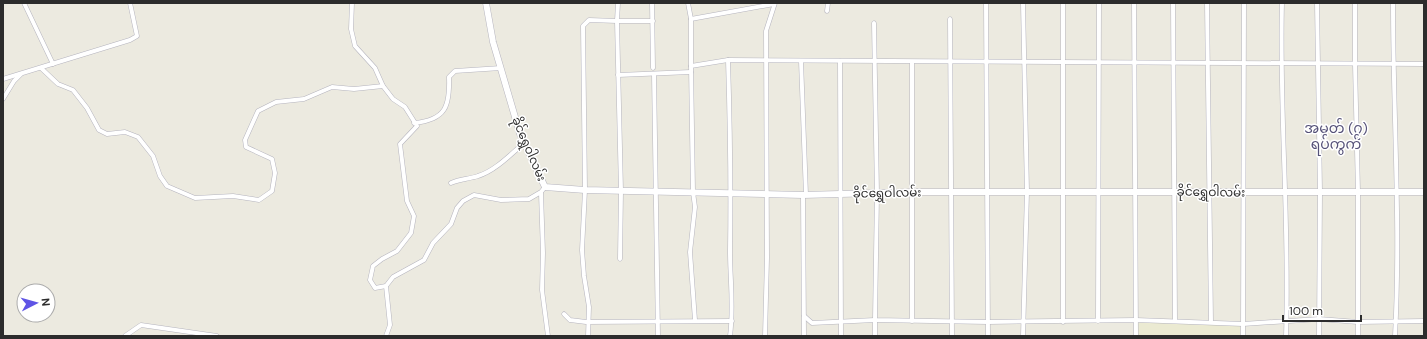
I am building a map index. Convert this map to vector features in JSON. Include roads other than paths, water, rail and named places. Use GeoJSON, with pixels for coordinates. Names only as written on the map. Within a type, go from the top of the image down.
{"type":"FeatureCollection","features":[{"type":"Feature","properties":{"kind":"street"},"geometry":{"type":"LineString","coordinates":[[24,3],[53,64]]}},
{"type":"Feature","properties":{"kind":"street"},"geometry":{"type":"LineString","coordinates":[[3,79],[130,40],[137,36],[130,3]]}},
{"type":"Feature","properties":{"kind":"street"},"geometry":{"type":"LineString","coordinates":[[352,3],[351,29],[355,46],[375,68],[383,86],[393,100],[405,107],[417,126],[400,144],[407,201],[414,216],[411,233],[397,251],[382,259],[374,266],[370,280],[375,288],[385,286],[393,277],[424,260],[433,243],[451,224],[457,208],[463,200],[474,196],[511,201],[529,199],[540,193],[545,187]]}},
{"type":"Feature","properties":{"kind":"street","name":"ခိုင်ရွှေဝါလမ်း"},"geometry":{"type":"LineString","coordinates":[[486,3],[493,42],[524,143],[545,187],[585,190],[804,195],[914,192],[1424,192]]}},
{"type":"Feature","properties":{"kind":"street"},"geometry":{"type":"LineString","coordinates":[[618,3],[617,21],[621,191],[620,259]]}},
{"type":"Feature","properties":{"kind":"street"},"geometry":{"type":"LineString","coordinates":[[652,3],[653,68]]}},
{"type":"Feature","properties":{"kind":"street"},"geometry":{"type":"LineString","coordinates":[[688,3],[691,19],[693,192],[695,207],[690,252],[695,320]]}},
{"type":"Feature","properties":{"kind":"street"},"geometry":{"type":"LineString","coordinates":[[826,11],[828,3]]}},
{"type":"Feature","properties":{"kind":"street"},"geometry":{"type":"LineString","coordinates":[[986,3],[988,336]]}},
{"type":"Feature","properties":{"kind":"street"},"geometry":{"type":"LineString","coordinates":[[1063,3],[1063,322]]}},
{"type":"Feature","properties":{"kind":"street"},"geometry":{"type":"LineString","coordinates":[[1098,321],[1099,3]]}},
{"type":"Feature","properties":{"kind":"street"},"geometry":{"type":"LineString","coordinates":[[1134,3],[1133,63],[1136,336]]}},
{"type":"Feature","properties":{"kind":"street"},"geometry":{"type":"LineString","coordinates":[[1173,3],[1174,320]]}},
{"type":"Feature","properties":{"kind":"street"},"geometry":{"type":"LineString","coordinates":[[1207,3],[1211,322]]}},
{"type":"Feature","properties":{"kind":"street"},"geometry":{"type":"LineString","coordinates":[[1243,336],[1244,3]]}},
{"type":"Feature","properties":{"kind":"street"},"geometry":{"type":"LineString","coordinates":[[1282,3],[1280,63],[1286,336]]}},
{"type":"Feature","properties":{"kind":"street"},"geometry":{"type":"LineString","coordinates":[[1317,3],[1320,192],[1319,336]]}},
{"type":"Feature","properties":{"kind":"street"},"geometry":{"type":"LineString","coordinates":[[1356,3],[1355,64],[1358,192],[1358,336]]}},
{"type":"Feature","properties":{"kind":"street"},"geometry":{"type":"LineString","coordinates":[[1393,3],[1393,64],[1398,192],[1395,336]]}},
{"type":"Feature","properties":{"kind":"street"},"geometry":{"type":"LineString","coordinates":[[691,19],[775,4],[766,31],[765,60],[767,258],[765,336]]}},
{"type":"Feature","properties":{"kind":"street"},"geometry":{"type":"LineString","coordinates":[[1023,4],[1026,192],[1023,336]]}},
{"type":"Feature","properties":{"kind":"street"},"geometry":{"type":"LineString","coordinates":[[950,19],[952,336]]}},
{"type":"Feature","properties":{"kind":"street"},"geometry":{"type":"LineString","coordinates":[[588,336],[589,307],[582,250],[585,190],[583,26],[589,20],[653,21]]}},
{"type":"Feature","properties":{"kind":"street"},"geometry":{"type":"LineString","coordinates":[[874,23],[877,194],[876,336]]}},
{"type":"Feature","properties":{"kind":"street"},"geometry":{"type":"LineString","coordinates":[[691,66],[728,60],[1424,64]]}},
{"type":"Feature","properties":{"kind":"street"},"geometry":{"type":"LineString","coordinates":[[728,60],[732,194],[730,252],[732,321],[730,336]]}},
{"type":"Feature","properties":{"kind":"street"},"geometry":{"type":"LineString","coordinates":[[801,61],[804,195],[804,336]]}},
{"type":"Feature","properties":{"kind":"street"},"geometry":{"type":"LineString","coordinates":[[840,61],[841,336]]}},
{"type":"Feature","properties":{"kind":"street"},"geometry":{"type":"LineString","coordinates":[[912,62],[914,192],[912,321]]}},
{"type":"Feature","properties":{"kind":"street"},"geometry":{"type":"LineString","coordinates":[[41,68],[58,84],[73,90],[87,108],[99,130],[107,134],[125,132],[138,137],[153,156],[160,176],[167,186],[195,198],[233,196],[259,200],[272,191],[275,172],[272,159],[246,147],[245,140],[258,111],[276,102],[304,100],[332,87],[354,89],[383,86]]}},
{"type":"Feature","properties":{"kind":"street"},"geometry":{"type":"LineString","coordinates":[[414,123],[429,122],[444,110],[450,97],[449,77],[455,71],[501,68]]}},
{"type":"Feature","properties":{"kind":"street"},"geometry":{"type":"LineString","coordinates":[[3,99],[14,81],[22,72]]}},
{"type":"Feature","properties":{"kind":"street"},"geometry":{"type":"LineString","coordinates":[[618,75],[691,72]]}},
{"type":"Feature","properties":{"kind":"street"},"geometry":{"type":"LineString","coordinates":[[654,74],[658,336]]}},
{"type":"Feature","properties":{"kind":"street"},"geometry":{"type":"LineString","coordinates":[[451,183],[461,179],[480,176],[507,158],[524,143]]}},
{"type":"Feature","properties":{"kind":"street"},"geometry":{"type":"LineString","coordinates":[[540,193],[543,253],[542,290],[548,336]]}},
{"type":"Feature","properties":{"kind":"street"},"geometry":{"type":"LineString","coordinates":[[385,286],[390,325],[386,336]]}},
{"type":"Feature","properties":{"kind":"street"},"geometry":{"type":"LineString","coordinates":[[564,314],[570,320],[588,322],[695,320],[732,321]]}},
{"type":"Feature","properties":{"kind":"street"},"geometry":{"type":"LineString","coordinates":[[804,316],[812,323],[876,320],[988,322],[1174,320],[1243,324],[1319,319],[1358,322],[1424,321]]}},
{"type":"Feature","properties":{"kind":"street"},"geometry":{"type":"LineString","coordinates":[[125,336],[141,325],[217,336]]}},
{"type":"Feature","properties":{"kind":"district","name":"အမှတ် (၇) ရပ်ကွက်"},"geometry":{"type":"Point","coordinates":[1336,136]}}]}
